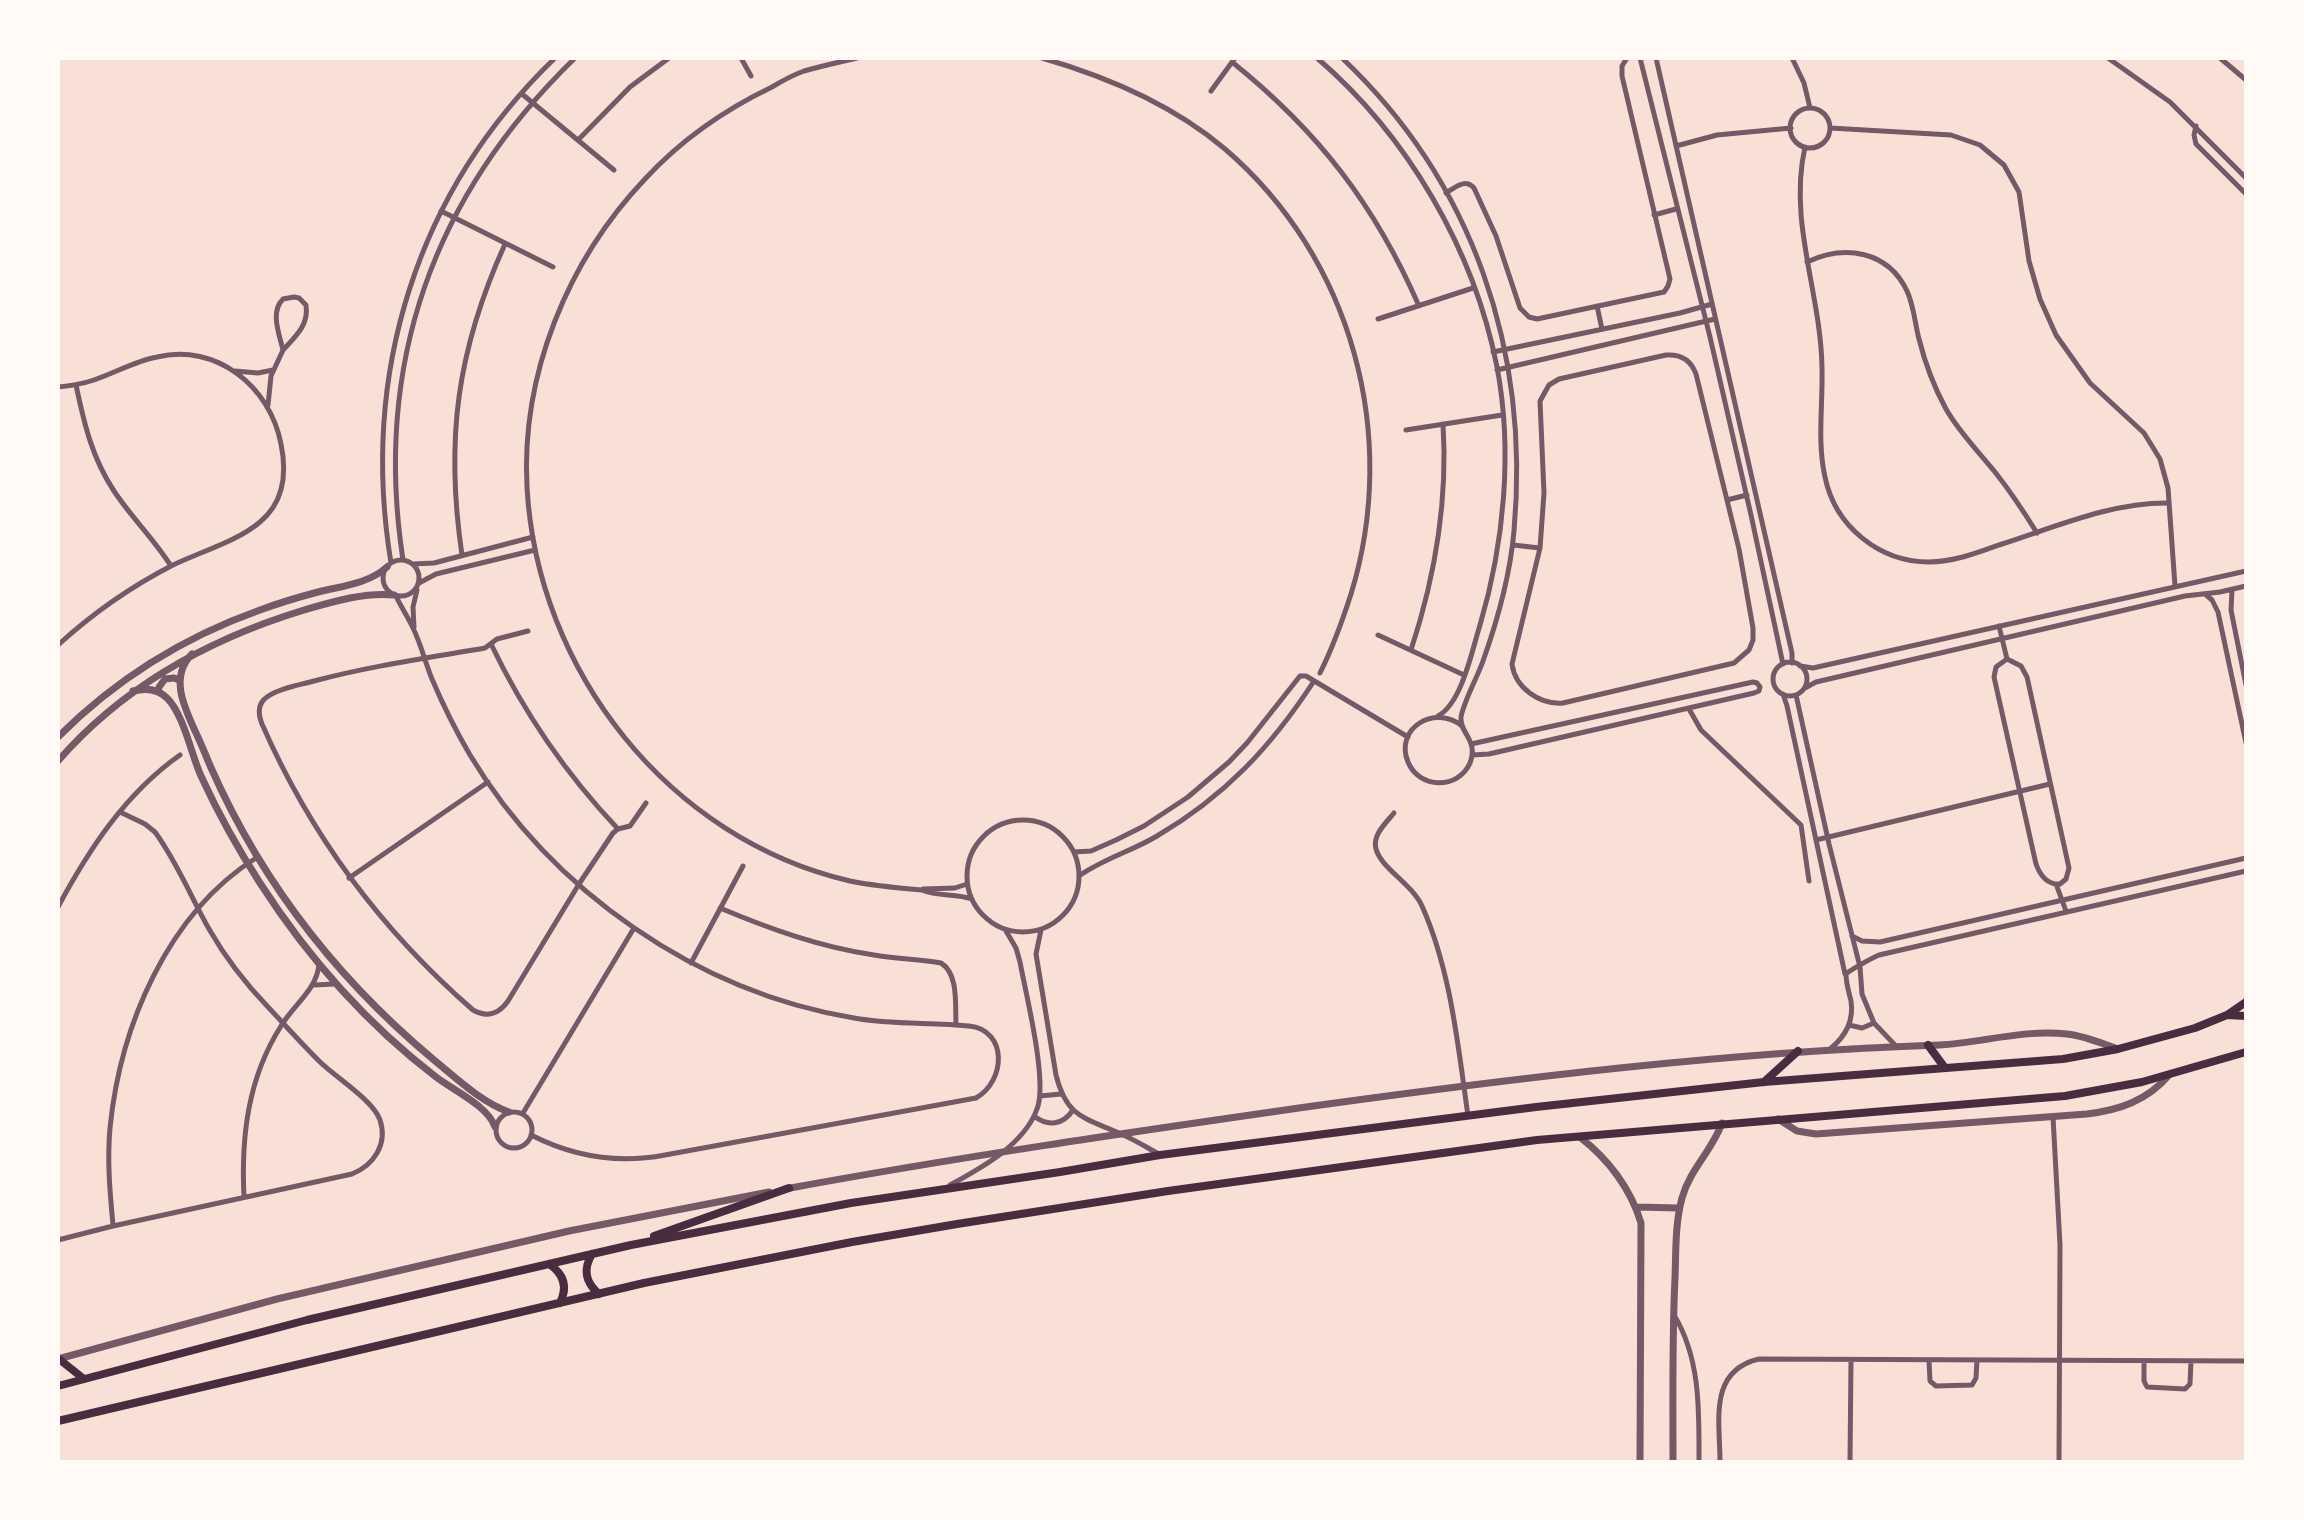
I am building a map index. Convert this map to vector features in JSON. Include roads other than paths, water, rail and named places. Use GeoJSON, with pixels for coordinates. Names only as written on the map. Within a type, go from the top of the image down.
{"type":"FeatureCollection","features":[{"type":"Feature","properties":{"kind":"main road"},"geometry":{"type":"LineString","coordinates":[[58,1386],[307,1320],[631,1245],[851,1203],[1160,1155],[1468,1116],[1764,1082],[2063,1059],[2118,1049],[2195,1028],[2227,1015],[2246,1002]]}},
{"type":"Feature","properties":{"kind":"main road"},"geometry":{"type":"LineString","coordinates":[[2227,1015],[2246,1016]]}},
{"type":"Feature","properties":{"kind":"main road"},"geometry":{"type":"LineString","coordinates":[[1928,1045],[1945,1068]]}},
{"type":"Feature","properties":{"kind":"main road"},"geometry":{"type":"LineString","coordinates":[[1764,1082],[1798,1051]]}},
{"type":"Feature","properties":{"kind":"main road"},"geometry":{"type":"LineString","coordinates":[[58,1421],[599,1294],[852,1242],[1168,1191],[1537,1140],[2065,1096],[2121,1087],[2246,1052]]}},
{"type":"Feature","properties":{"kind":"main road"},"geometry":{"type":"LineString","coordinates":[[631,1245],[789,1188]]}},
{"type":"Feature","properties":{"kind":"main road"},"geometry":{"type":"LineString","coordinates":[[592,1254],[587,1262],[587,1280],[599,1294]]}},
{"type":"Feature","properties":{"kind":"main road"},"geometry":{"type":"LineString","coordinates":[[549,1264],[562,1276],[564,1295],[560,1303]]}},
{"type":"Feature","properties":{"kind":"main road"},"geometry":{"type":"LineString","coordinates":[[59,1359],[84,1379]]}},
{"type":"Feature","properties":{"kind":"street"},"geometry":{"type":"LineString","coordinates":[[531,1135],[588,1156],[648,1158],[976,1098],[996,1078],[998,1068],[997,1052],[990,1036],[983,1030],[956,1025],[887,1023],[819,1011],[754,991],[691,963],[634,928],[579,884],[521,825],[488,782],[456,731],[414,628],[395,595],[384,583],[383,577],[389,565],[381,473],[382,428],[387,383],[407,295],[441,211],[478,150],[555,58]]}},
{"type":"Feature","properties":{"kind":"street"},"geometry":{"type":"LineString","coordinates":[[403,560],[394,472],[400,385],[429,271],[453,218],[490,158],[532,102],[575,58]]}},
{"type":"Feature","properties":{"kind":"street"},"geometry":{"type":"LineString","coordinates":[[578,140],[630,87],[669,58]]}},
{"type":"Feature","properties":{"kind":"street"},"geometry":{"type":"LineString","coordinates":[[741,58],[751,76]]}},
{"type":"Feature","properties":{"kind":"street"},"geometry":{"type":"LineString","coordinates":[[857,58],[801,72],[742,101],[700,129],[661,161],[626,198],[602,230],[570,284],[551,331],[536,385],[529,435],[527,486],[533,537],[545,589],[575,664],[595,699],[636,752],[674,789],[739,836],[799,864],[850,880],[972,899]]}},
{"type":"Feature","properties":{"kind":"street"},"geometry":{"type":"LineString","coordinates":[[1042,58],[1088,71],[1148,98],[1184,118],[1224,149],[1261,184],[1289,219],[1335,297],[1363,383],[1371,477],[1367,524],[1358,571],[1337,639],[1320,673]]}},
{"type":"Feature","properties":{"kind":"street"},"geometry":{"type":"LineString","coordinates":[[1317,58],[1359,98],[1406,156],[1444,220],[1473,288],[1497,370],[1504,487],[1499,541],[1486,603],[1464,675],[1450,706],[1437,717]]}},
{"type":"Feature","properties":{"kind":"street"},"geometry":{"type":"LineString","coordinates":[[1342,58],[1403,126],[1446,193],[1477,258],[1506,349],[1515,408],[1517,457],[1513,545],[1503,601],[1462,715],[1462,726],[1471,744],[1472,755],[1466,770],[1454,780],[1431,783],[1417,776],[1409,765],[1406,751],[1408,737],[1422,721],[1437,717],[1451,719],[1462,726]]}},
{"type":"Feature","properties":{"kind":"street"},"geometry":{"type":"LineString","coordinates":[[1350,66],[1358,58]]}},
{"type":"Feature","properties":{"kind":"street"},"geometry":{"type":"LineString","coordinates":[[1446,193],[1464,183],[1474,188],[1496,236],[1525,315],[1537,319],[1660,293],[1668,286],[1670,279],[1622,76],[1622,66],[1627,58]]}},
{"type":"Feature","properties":{"kind":"street"},"geometry":{"type":"LineString","coordinates":[[1640,58],[1747,495],[1783,664]]}},
{"type":"Feature","properties":{"kind":"street"},"geometry":{"type":"LineString","coordinates":[[1656,58],[1792,663]]}},
{"type":"Feature","properties":{"kind":"street"},"geometry":{"type":"LineString","coordinates":[[1792,58],[1804,83],[1810,108]]}},
{"type":"Feature","properties":{"kind":"street"},"geometry":{"type":"LineString","coordinates":[[2108,58],[2156,91],[2196,126],[2246,178]]}},
{"type":"Feature","properties":{"kind":"street"},"geometry":{"type":"LineString","coordinates":[[2220,58],[2246,80]]}},
{"type":"Feature","properties":{"kind":"street"},"geometry":{"type":"LineString","coordinates":[[1211,91],[1234,60],[1291,113],[1343,171],[1386,235],[1419,306]]}},
{"type":"Feature","properties":{"kind":"street"},"geometry":{"type":"LineString","coordinates":[[522,94],[614,170]]}},
{"type":"Feature","properties":{"kind":"street"},"geometry":{"type":"LineString","coordinates":[[1810,108],[1824,114],[1830,128],[1824,142],[1815,147],[1805,147],[1793,138],[1791,128],[1796,114],[1810,108]]}},
{"type":"Feature","properties":{"kind":"street"},"geometry":{"type":"LineString","coordinates":[[2196,126],[2196,144],[2246,194]]}},
{"type":"Feature","properties":{"kind":"street"},"geometry":{"type":"LineString","coordinates":[[1676,146],[1728,133],[1791,128]]}},
{"type":"Feature","properties":{"kind":"street"},"geometry":{"type":"LineString","coordinates":[[1830,128],[1951,135],[1980,145],[2004,165],[2019,192],[2029,261],[2048,317],[2090,383],[2144,433],[2165,473],[2175,586]]}},
{"type":"Feature","properties":{"kind":"street"},"geometry":{"type":"LineString","coordinates":[[1805,147],[1800,173],[1800,205],[1821,347],[1821,434],[1825,477],[1831,497],[1854,531],[1870,545],[1889,554],[1929,562],[1970,555],[2126,506],[2169,503]]}},
{"type":"Feature","properties":{"kind":"street"},"geometry":{"type":"LineString","coordinates":[[1654,215],[1677,209]]}},
{"type":"Feature","properties":{"kind":"street"},"geometry":{"type":"LineString","coordinates":[[441,211],[553,267]]}},
{"type":"Feature","properties":{"kind":"street"},"geometry":{"type":"LineString","coordinates":[[462,555],[453,476],[458,396],[475,318],[505,244]]}},
{"type":"Feature","properties":{"kind":"street"},"geometry":{"type":"LineString","coordinates":[[1687,250],[1699,248]]}},
{"type":"Feature","properties":{"kind":"street"},"geometry":{"type":"LineString","coordinates":[[1807,262],[1821,256],[1851,252],[1879,261],[1901,281],[1909,294],[1930,372],[1946,409],[1956,426],[2006,486],[2037,533]]}},
{"type":"Feature","properties":{"kind":"street"},"geometry":{"type":"LineString","coordinates":[[1378,319],[1473,288]]}},
{"type":"Feature","properties":{"kind":"street"},"geometry":{"type":"LineString","coordinates":[[268,405],[274,370],[283,350],[303,327],[307,317],[306,305],[294,297],[283,299],[276,308],[283,350]]}},
{"type":"Feature","properties":{"kind":"street"},"geometry":{"type":"LineString","coordinates":[[1493,352],[1712,304]]}},
{"type":"Feature","properties":{"kind":"street"},"geometry":{"type":"LineString","coordinates":[[1597,306],[1602,329]]}},
{"type":"Feature","properties":{"kind":"street"},"geometry":{"type":"LineString","coordinates":[[1497,370],[1715,319]]}},
{"type":"Feature","properties":{"kind":"street"},"geometry":{"type":"LineString","coordinates":[[58,387],[102,377],[142,360],[177,354],[212,360],[250,373],[274,370]]}},
{"type":"Feature","properties":{"kind":"street"},"geometry":{"type":"LineString","coordinates":[[1666,355],[1687,360],[1696,374],[1744,575],[1754,634],[1749,650],[1734,663],[1563,703],[1543,701],[1522,687],[1515,677],[1512,664],[1540,548],[1544,493],[1540,401],[1549,385],[1559,379],[1666,355]]}},
{"type":"Feature","properties":{"kind":"street"},"geometry":{"type":"LineString","coordinates":[[58,645],[104,608],[171,566],[249,530],[271,511],[283,485],[283,456],[278,431],[259,392],[234,370]]}},
{"type":"Feature","properties":{"kind":"street"},"geometry":{"type":"LineString","coordinates":[[76,385],[86,430],[98,463],[115,493],[171,566]]}},
{"type":"Feature","properties":{"kind":"street"},"geometry":{"type":"LineString","coordinates":[[1406,430],[1502,415]]}},
{"type":"Feature","properties":{"kind":"street"},"geometry":{"type":"LineString","coordinates":[[1411,650],[1440,534],[1445,480],[1443,424]]}},
{"type":"Feature","properties":{"kind":"street"},"geometry":{"type":"LineString","coordinates":[[1727,500],[1747,495]]}},
{"type":"Feature","properties":{"kind":"street"},"geometry":{"type":"LineString","coordinates":[[58,737],[106,693],[171,650],[257,611],[363,582],[403,560],[413,564],[429,564],[533,537]]}},
{"type":"Feature","properties":{"kind":"street"},"geometry":{"type":"LineString","coordinates":[[1513,545],[1540,548]]}},
{"type":"Feature","properties":{"kind":"street"},"geometry":{"type":"LineString","coordinates":[[58,761],[99,719],[133,691],[192,654],[250,628],[310,608],[366,595],[409,595],[436,574],[535,550]]}},
{"type":"Feature","properties":{"kind":"street"},"geometry":{"type":"LineString","coordinates":[[413,564],[418,569],[413,607],[414,628]]}},
{"type":"Feature","properties":{"kind":"street"},"geometry":{"type":"LineString","coordinates":[[1830,1049],[1849,1025],[1851,1002],[1787,706],[1783,694],[1776,688],[1776,671],[1783,664],[1813,668],[2246,571]]}},
{"type":"Feature","properties":{"kind":"street"},"geometry":{"type":"LineString","coordinates":[[1783,694],[1796,695],[1816,682],[2002,638],[2185,596],[2246,586]]}},
{"type":"Feature","properties":{"kind":"street"},"geometry":{"type":"LineString","coordinates":[[2232,590],[2231,610],[2246,685]]}},
{"type":"Feature","properties":{"kind":"street"},"geometry":{"type":"LineString","coordinates":[[2204,594],[2212,600],[2218,612],[2246,743]]}},
{"type":"Feature","properties":{"kind":"street"},"geometry":{"type":"LineString","coordinates":[[1999,626],[2007,659]]}},
{"type":"Feature","properties":{"kind":"street"},"geometry":{"type":"LineString","coordinates":[[528,631],[501,637],[485,648],[364,669],[304,684],[266,697],[260,705],[258,715],[288,780],[349,878],[424,965],[473,1010],[486,1015],[499,1012],[613,833],[630,826],[646,803]]}},
{"type":"Feature","properties":{"kind":"street"},"geometry":{"type":"LineString","coordinates":[[1974,631],[1977,644]]}},
{"type":"Feature","properties":{"kind":"street"},"geometry":{"type":"LineString","coordinates":[[1378,635],[1464,675]]}},
{"type":"Feature","properties":{"kind":"street"},"geometry":{"type":"LineString","coordinates":[[491,644],[516,694],[545,740],[579,786],[618,829]]}},
{"type":"Feature","properties":{"kind":"street"},"geometry":{"type":"LineString","coordinates":[[133,691],[158,692],[170,701],[210,796],[247,863],[288,925],[337,984],[416,1061],[487,1112],[498,1140],[509,1148],[523,1146],[531,1135],[529,1119],[523,1113],[509,1112],[492,1104],[444,1068],[375,1006],[330,959],[284,900],[256,858],[215,779],[184,703],[179,680],[183,665],[192,654]]}},
{"type":"Feature","properties":{"kind":"street"},"geometry":{"type":"LineString","coordinates":[[2007,659],[2021,666],[2027,677],[2069,868],[2066,879],[2056,884],[2047,882],[2038,869],[1994,677],[1996,667],[2007,659]]}},
{"type":"Feature","properties":{"kind":"street"},"geometry":{"type":"LineString","coordinates":[[1800,666],[1807,676],[1805,688]]}},
{"type":"Feature","properties":{"kind":"street"},"geometry":{"type":"LineString","coordinates":[[1074,852],[1091,851],[1116,840],[1181,802],[1247,743],[1297,678],[1306,676],[1408,737]]}},
{"type":"Feature","properties":{"kind":"street"},"geometry":{"type":"LineString","coordinates":[[158,692],[165,679],[179,680]]}},
{"type":"Feature","properties":{"kind":"street"},"geometry":{"type":"LineString","coordinates":[[1079,876],[1164,832],[1220,793],[1277,734],[1314,681]]}},
{"type":"Feature","properties":{"kind":"street"},"geometry":{"type":"LineString","coordinates":[[1471,744],[1753,682],[1760,687],[1754,693],[1689,709],[1489,754],[1472,755]]}},
{"type":"Feature","properties":{"kind":"street"},"geometry":{"type":"LineString","coordinates":[[1796,695],[1860,967],[1862,994],[1874,1023],[1895,1045]]}},
{"type":"Feature","properties":{"kind":"street"},"geometry":{"type":"LineString","coordinates":[[1689,709],[1701,730],[1801,825],[1809,881]]}},
{"type":"Feature","properties":{"kind":"street"},"geometry":{"type":"LineString","coordinates":[[58,907],[84,861],[120,812],[147,781],[180,755]]}},
{"type":"Feature","properties":{"kind":"street"},"geometry":{"type":"LineString","coordinates":[[349,878],[488,782]]}},
{"type":"Feature","properties":{"kind":"street"},"geometry":{"type":"LineString","coordinates":[[1816,840],[2050,784]]}},
{"type":"Feature","properties":{"kind":"street"},"geometry":{"type":"LineString","coordinates":[[58,1240],[352,1174],[375,1158],[382,1141],[381,1122],[372,1106],[320,1062],[237,970],[155,832],[120,812]]}},
{"type":"Feature","properties":{"kind":"street"},"geometry":{"type":"LineString","coordinates":[[1394,813],[1378,833],[1376,851],[1408,884],[1430,925],[1453,1016],[1468,1116]]}},
{"type":"Feature","properties":{"kind":"street"},"geometry":{"type":"LineString","coordinates":[[1025,819],[1044,824],[1067,840],[1074,852],[1079,876],[1077,890],[1064,914],[1041,929],[1016,932],[985,918],[972,899],[967,884],[969,860],[981,838],[1001,824],[1025,819]]}},
{"type":"Feature","properties":{"kind":"street"},"geometry":{"type":"LineString","coordinates":[[113,1226],[109,1147],[114,1100],[133,1026],[151,983],[181,932],[229,877],[256,858]]}},
{"type":"Feature","properties":{"kind":"street"},"geometry":{"type":"LineString","coordinates":[[1852,936],[1868,942],[1880,942],[2246,858]]}},
{"type":"Feature","properties":{"kind":"street"},"geometry":{"type":"LineString","coordinates":[[691,963],[743,866]]}},
{"type":"Feature","properties":{"kind":"street"},"geometry":{"type":"LineString","coordinates":[[1846,977],[1850,970],[1885,953],[2246,871]]}},
{"type":"Feature","properties":{"kind":"street"},"geometry":{"type":"LineString","coordinates":[[922,890],[951,889],[967,884]]}},
{"type":"Feature","properties":{"kind":"street"},"geometry":{"type":"LineString","coordinates":[[2056,884],[2066,911]]}},
{"type":"Feature","properties":{"kind":"street"},"geometry":{"type":"LineString","coordinates":[[720,908],[809,941],[872,955],[941,963],[952,975],[956,1025]]}},
{"type":"Feature","properties":{"kind":"street"},"geometry":{"type":"LineString","coordinates":[[523,1113],[634,928]]}},
{"type":"Feature","properties":{"kind":"street"},"geometry":{"type":"LineString","coordinates":[[946,1188],[1002,1153],[1034,1116],[1040,1096],[1037,1058],[1018,955],[1004,929]]}},
{"type":"Feature","properties":{"kind":"street"},"geometry":{"type":"LineString","coordinates":[[1041,929],[1036,954],[1061,1094],[1073,1110],[1094,1124],[1121,1133],[1160,1155]]}},
{"type":"Feature","properties":{"kind":"street"},"geometry":{"type":"LineString","coordinates":[[244,1197],[243,1145],[251,1094],[270,1045],[283,1022],[313,986],[319,963]]}},
{"type":"Feature","properties":{"kind":"street"},"geometry":{"type":"LineString","coordinates":[[313,986],[337,984]]}},
{"type":"Feature","properties":{"kind":"street"},"geometry":{"type":"LineString","coordinates":[[1849,1025],[1862,1028],[1874,1023]]}},
{"type":"Feature","properties":{"kind":"street"},"geometry":{"type":"LineString","coordinates":[[59,1359],[277,1299],[569,1231],[789,1188],[1121,1133],[1464,1086],[1798,1051],[1928,1045],[2055,1033],[2080,1036],[2118,1049]]}},
{"type":"Feature","properties":{"kind":"street"},"geometry":{"type":"LineString","coordinates":[[1037,1058],[1052,1055]]}},
{"type":"Feature","properties":{"kind":"street"},"geometry":{"type":"LineString","coordinates":[[1778,1119],[1797,1131],[1816,1134],[2098,1113],[2121,1107],[2153,1092],[2169,1075]]}},
{"type":"Feature","properties":{"kind":"street"},"geometry":{"type":"LineString","coordinates":[[1040,1096],[1061,1094]]}},
{"type":"Feature","properties":{"kind":"street"},"geometry":{"type":"LineString","coordinates":[[1034,1116],[1052,1124],[1065,1120],[1073,1110]]}},
{"type":"Feature","properties":{"kind":"street"},"geometry":{"type":"LineString","coordinates":[[495,1127],[498,1120],[509,1112]]}},
{"type":"Feature","properties":{"kind":"street"},"geometry":{"type":"LineString","coordinates":[[2053,1117],[2060,1245],[2059,1462]]}},
{"type":"Feature","properties":{"kind":"street"},"geometry":{"type":"LineString","coordinates":[[1673,1462],[1673,1313],[1679,1208],[1691,1172],[1711,1148],[1722,1123]]}},
{"type":"Feature","properties":{"kind":"street"},"geometry":{"type":"LineString","coordinates":[[1581,1138],[1610,1165],[1636,1207],[1641,1223],[1640,1462]]}},
{"type":"Feature","properties":{"kind":"street"},"geometry":{"type":"LineString","coordinates":[[1636,1207],[1679,1208]]}},
{"type":"Feature","properties":{"kind":"street"},"geometry":{"type":"LineString","coordinates":[[1673,1313],[1687,1343],[1696,1380],[1699,1462]]}},
{"type":"Feature","properties":{"kind":"street"},"geometry":{"type":"LineString","coordinates":[[1720,1462],[1721,1393],[1725,1380],[1746,1362],[1759,1359],[2246,1361]]}},
{"type":"Feature","properties":{"kind":"street"},"geometry":{"type":"LineString","coordinates":[[1850,1462],[1851,1360]]}},
{"type":"Feature","properties":{"kind":"street"},"geometry":{"type":"LineString","coordinates":[[1929,1360],[1930,1381],[1936,1386],[1972,1385],[1976,1378],[1977,1360]]}},
{"type":"Feature","properties":{"kind":"street"},"geometry":{"type":"LineString","coordinates":[[2144,1361],[2147,1387],[2185,1389],[2190,1384],[2191,1361]]}}]}
